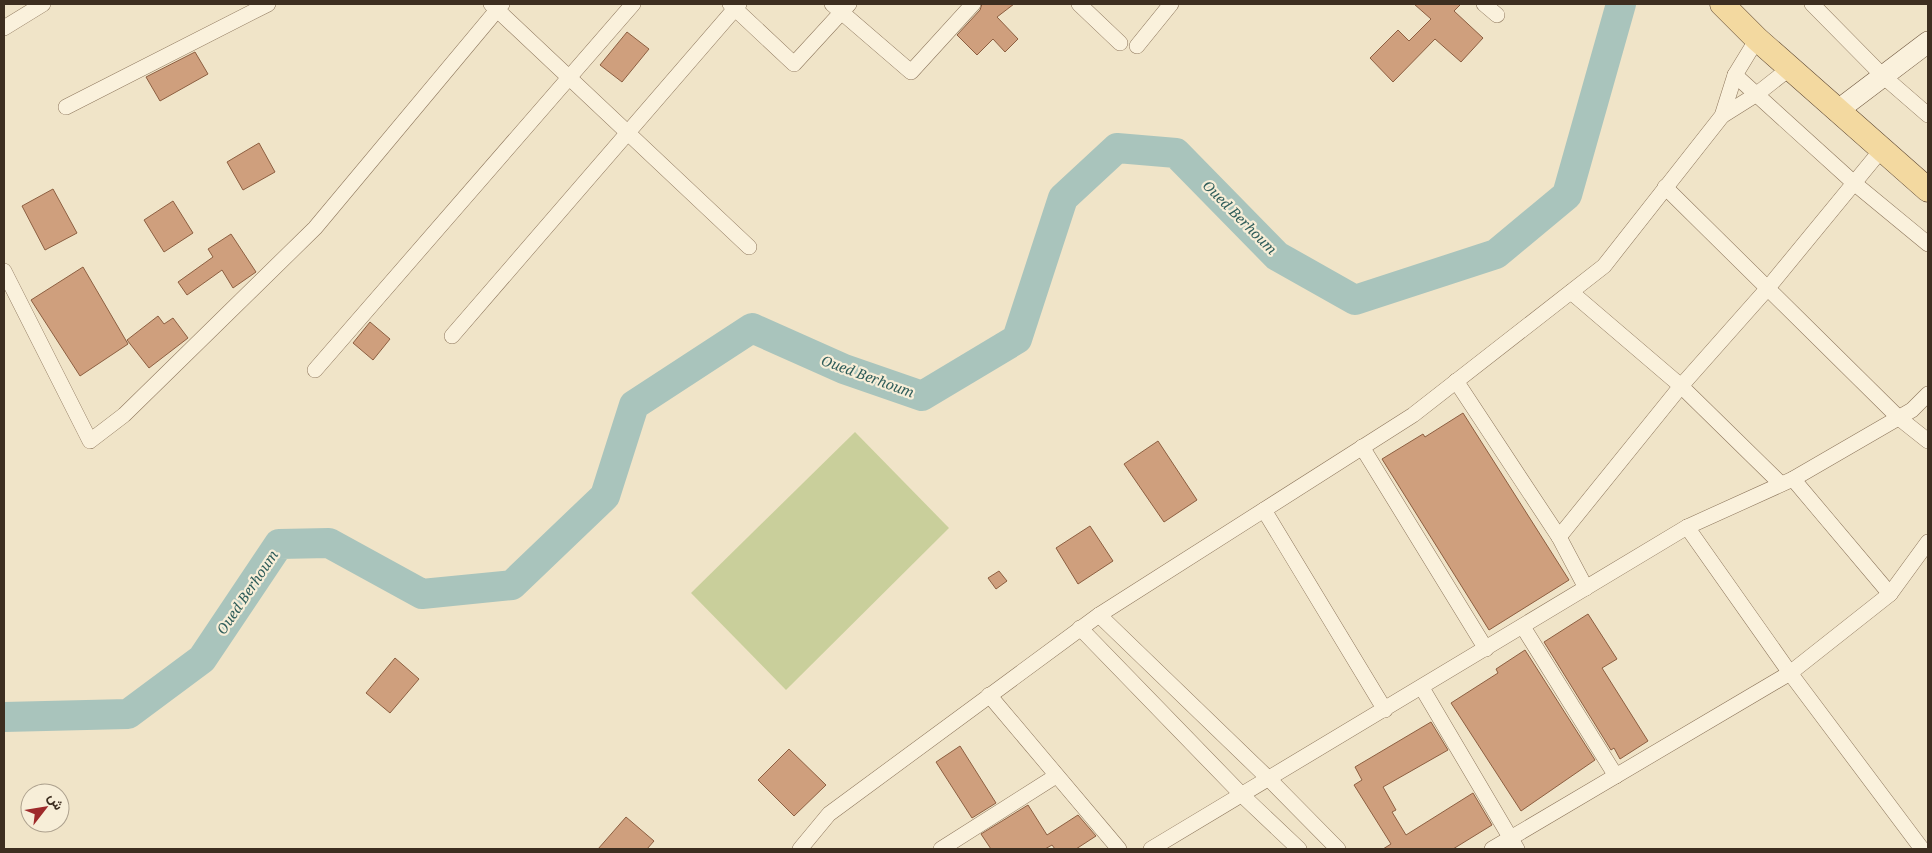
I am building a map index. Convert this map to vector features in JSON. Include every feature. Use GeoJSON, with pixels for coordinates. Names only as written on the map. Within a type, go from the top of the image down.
{"type":"FeatureCollection","features":[{"type":"Feature","properties":{"kind":"main road"},"geometry":{"type":"LineString","coordinates":[[1722,4],[1757,39],[1928,190]]}},
{"type":"Feature","properties":{"kind":"street"},"geometry":{"type":"LineString","coordinates":[[4,28],[43,4]]}},
{"type":"Feature","properties":{"kind":"street"},"geometry":{"type":"LineString","coordinates":[[66,107],[268,4]]}},
{"type":"Feature","properties":{"kind":"street"},"geometry":{"type":"LineString","coordinates":[[315,370],[633,4]]}},
{"type":"Feature","properties":{"kind":"street"},"geometry":{"type":"LineString","coordinates":[[452,336],[628,133],[735,5],[794,64],[841,7],[911,72],[972,4]]}},
{"type":"Feature","properties":{"kind":"street"},"geometry":{"type":"LineString","coordinates":[[1078,4],[1120,43]]}},
{"type":"Feature","properties":{"kind":"street"},"geometry":{"type":"LineString","coordinates":[[1137,46],[1170,4]]}},
{"type":"Feature","properties":{"kind":"street"},"geometry":{"type":"LineString","coordinates":[[1484,4],[1497,15]]}},
{"type":"Feature","properties":{"kind":"street"},"geometry":{"type":"LineString","coordinates":[[1812,4],[1883,76],[1928,115]]}},
{"type":"Feature","properties":{"kind":"street"},"geometry":{"type":"LineString","coordinates":[[4,271],[90,441],[124,415],[315,228],[496,6],[569,78],[749,247]]}},
{"type":"Feature","properties":{"kind":"street"},"geometry":{"type":"LineString","coordinates":[[1722,116],[1735,74],[1757,39]]}},
{"type":"Feature","properties":{"kind":"street"},"geometry":{"type":"LineString","coordinates":[[1837,111],[1928,42]]}},
{"type":"Feature","properties":{"kind":"street"},"geometry":{"type":"LineString","coordinates":[[800,849],[829,814],[1080,628],[1413,415],[1604,266],[1722,116],[1756,94],[1790,68]]}},
{"type":"Feature","properties":{"kind":"street"},"geometry":{"type":"LineString","coordinates":[[1735,74],[1854,184],[1928,244]]}},
{"type":"Feature","properties":{"kind":"street"},"geometry":{"type":"LineString","coordinates":[[1559,537],[1681,386],[1767,289],[1882,150]]}},
{"type":"Feature","properties":{"kind":"street"},"geometry":{"type":"LineString","coordinates":[[1665,187],[1899,418],[1928,441]]}},
{"type":"Feature","properties":{"kind":"street"},"geometry":{"type":"LineString","coordinates":[[1570,292],[1681,386],[1787,481],[1890,594]]}},
{"type":"Feature","properties":{"kind":"street"},"geometry":{"type":"LineString","coordinates":[[1456,381],[1559,537],[1586,588]]}},
{"type":"Feature","properties":{"kind":"street"},"geometry":{"type":"LineString","coordinates":[[1151,849],[1270,780],[1687,527],[1787,481],[1912,410],[1928,394]]}},
{"type":"Feature","properties":{"kind":"street"},"geometry":{"type":"LineString","coordinates":[[1362,447],[1486,649]]}},
{"type":"Feature","properties":{"kind":"street"},"geometry":{"type":"LineString","coordinates":[[1264,510],[1385,710]]}},
{"type":"Feature","properties":{"kind":"street"},"geometry":{"type":"LineString","coordinates":[[1687,527],[1790,673],[1922,849]]}},
{"type":"Feature","properties":{"kind":"street"},"geometry":{"type":"LineString","coordinates":[[1492,849],[1514,844],[1616,776],[1790,673],[1890,594],[1928,542]]}},
{"type":"Feature","properties":{"kind":"street"},"geometry":{"type":"LineString","coordinates":[[1099,615],[1270,780],[1338,849]]}},
{"type":"Feature","properties":{"kind":"street"},"geometry":{"type":"LineString","coordinates":[[1523,626],[1616,776]]}},
{"type":"Feature","properties":{"kind":"street"},"geometry":{"type":"LineString","coordinates":[[1080,628],[1243,796],[1299,849]]}},
{"type":"Feature","properties":{"kind":"street"},"geometry":{"type":"LineString","coordinates":[[1422,688],[1514,844]]}},
{"type":"Feature","properties":{"kind":"street"},"geometry":{"type":"LineString","coordinates":[[989,695],[1119,849]]}},
{"type":"Feature","properties":{"kind":"street"},"geometry":{"type":"LineString","coordinates":[[941,849],[1056,776]]}},
{"type":"Feature","properties":{"kind":"street"},"geometry":{"type":"LineString","coordinates":[[1243,796],[1283,849]]}},
{"type":"Feature","properties":{"kind":"green space"},"geometry":{"type":"Polygon","coordinates":[[[855,432],[949,528],[786,690],[691,593],[855,432]]]}},
{"type":"Feature","properties":{"kind":"building"},"geometry":{"type":"Polygon","coordinates":[[[982,4],[1014,4],[997,17],[1018,39],[1005,52],[993,39],[977,55],[957,35],[980,10],[982,4]]]}},
{"type":"Feature","properties":{"kind":"building"},"geometry":{"type":"Polygon","coordinates":[[[1414,4],[1461,4],[1454,11],[1483,38],[1461,62],[1435,39],[1393,82],[1370,58],[1398,30],[1409,41],[1431,19],[1414,4]]]}},
{"type":"Feature","properties":{"kind":"building"},"geometry":{"type":"Polygon","coordinates":[[[627,32],[649,49],[622,82],[600,65],[627,32]]]}},
{"type":"Feature","properties":{"kind":"building"},"geometry":{"type":"Polygon","coordinates":[[[195,52],[208,74],[160,101],[146,77],[195,52]]]}},
{"type":"Feature","properties":{"kind":"building"},"geometry":{"type":"Polygon","coordinates":[[[259,143],[275,172],[243,190],[227,162],[259,143]]]}},
{"type":"Feature","properties":{"kind":"building"},"geometry":{"type":"Polygon","coordinates":[[[53,189],[77,233],[45,250],[22,206],[53,189]]]}},
{"type":"Feature","properties":{"kind":"building"},"geometry":{"type":"Polygon","coordinates":[[[173,201],[193,233],[164,252],[144,220],[173,201]]]}},
{"type":"Feature","properties":{"kind":"building"},"geometry":{"type":"Polygon","coordinates":[[[231,234],[256,272],[233,288],[222,270],[187,295],[178,282],[213,257],[208,249],[231,234]]]}},
{"type":"Feature","properties":{"kind":"building"},"geometry":{"type":"Polygon","coordinates":[[[83,267],[128,344],[80,376],[31,300],[83,267]]]}},
{"type":"Feature","properties":{"kind":"building"},"geometry":{"type":"Polygon","coordinates":[[[158,316],[164,324],[173,318],[188,338],[149,368],[127,340],[158,316]]]}},
{"type":"Feature","properties":{"kind":"building"},"geometry":{"type":"Polygon","coordinates":[[[370,322],[390,339],[373,360],[353,343],[370,322]]]}},
{"type":"Feature","properties":{"kind":"building"},"geometry":{"type":"Polygon","coordinates":[[[1463,413],[1569,580],[1489,630],[1382,459],[1423,434],[1425,437],[1463,413]]]}},
{"type":"Feature","properties":{"kind":"building"},"geometry":{"type":"Polygon","coordinates":[[[1158,441],[1197,500],[1164,522],[1124,464],[1158,441]]]}},
{"type":"Feature","properties":{"kind":"building"},"geometry":{"type":"Polygon","coordinates":[[[1090,526],[1113,561],[1078,584],[1056,548],[1090,526]]]}},
{"type":"Feature","properties":{"kind":"building"},"geometry":{"type":"Polygon","coordinates":[[[999,571],[1007,581],[996,589],[988,578],[999,571]]]}},
{"type":"Feature","properties":{"kind":"building"},"geometry":{"type":"Polygon","coordinates":[[[1588,614],[1617,659],[1602,668],[1648,741],[1620,759],[1614,748],[1611,750],[1544,642],[1588,614]]]}},
{"type":"Feature","properties":{"kind":"building"},"geometry":{"type":"Polygon","coordinates":[[[1525,650],[1595,760],[1521,811],[1451,703],[1498,673],[1496,669],[1525,650]]]}},
{"type":"Feature","properties":{"kind":"building"},"geometry":{"type":"Polygon","coordinates":[[[395,658],[419,679],[390,713],[366,693],[395,658]]]}},
{"type":"Feature","properties":{"kind":"building"},"geometry":{"type":"Polygon","coordinates":[[[1431,722],[1448,750],[1383,787],[1396,810],[1392,812],[1406,835],[1473,793],[1492,825],[1453,849],[1383,849],[1391,844],[1354,785],[1362,780],[1355,767],[1431,722]]]}},
{"type":"Feature","properties":{"kind":"building"},"geometry":{"type":"Polygon","coordinates":[[[960,746],[996,803],[972,818],[936,762],[960,746]]]}},
{"type":"Feature","properties":{"kind":"building"},"geometry":{"type":"Polygon","coordinates":[[[789,749],[826,785],[794,816],[758,780],[789,749]]]}},
{"type":"Feature","properties":{"kind":"building"},"geometry":{"type":"Polygon","coordinates":[[[1028,805],[1047,835],[1078,815],[1096,836],[1076,849],[1055,849],[1052,845],[1045,849],[991,849],[981,834],[1028,805]]]}},
{"type":"Feature","properties":{"kind":"building"},"geometry":{"type":"Polygon","coordinates":[[[626,817],[654,841],[647,849],[598,849],[626,817]]]}},
{"type":"Feature","properties":{"kind":"waterway","name":"Oued Berhoum"},"geometry":{"type":"LineString","coordinates":[[4,717],[128,714],[202,659],[279,544],[329,543],[422,594],[512,585],[605,496],[634,405],[752,328],[844,369],[922,396],[1017,339],[1063,198],[1117,148],[1176,153],[1277,256],[1355,300],[1496,254],[1567,195],[1621,4]]}}]}
